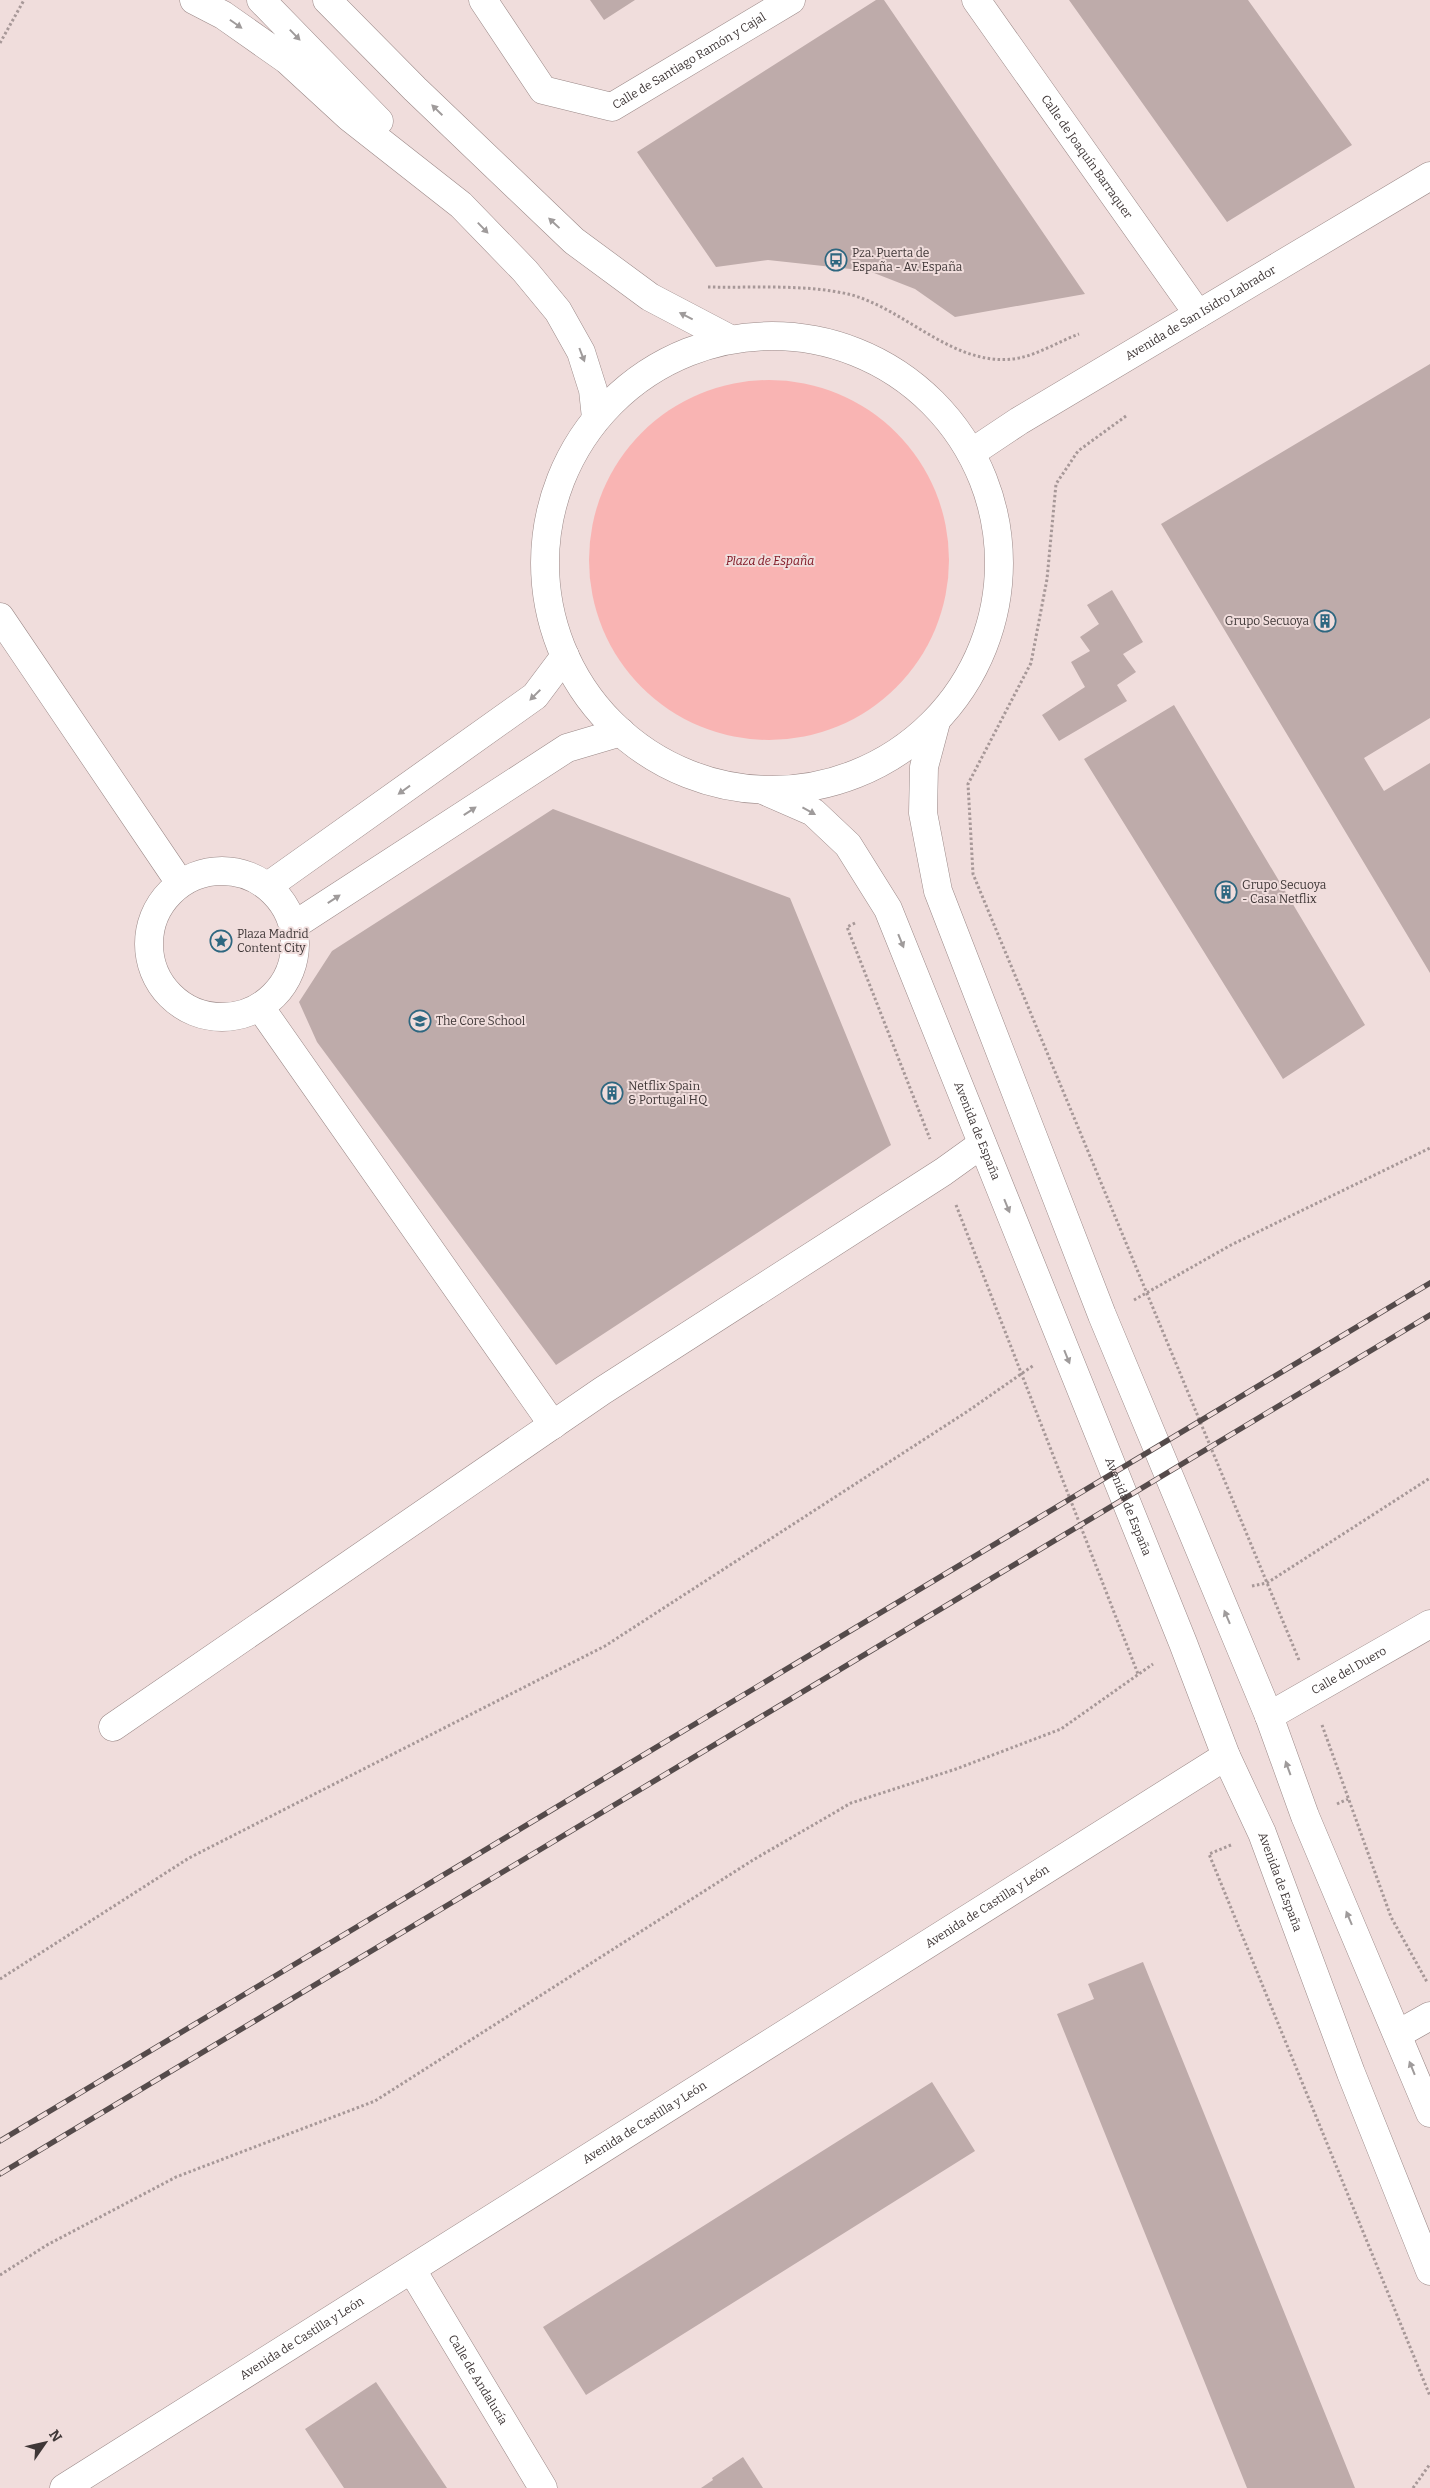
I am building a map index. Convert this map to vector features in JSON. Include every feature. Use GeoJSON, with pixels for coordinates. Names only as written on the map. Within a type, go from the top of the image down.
{"type":"FeatureCollection","features":[{"type":"Feature","properties":{"kind":"main road"},"geometry":{"type":"LineString","coordinates":[[194,0],[223,15],[287,60],[349,117],[461,205]]}},
{"type":"Feature","properties":{"kind":"main road"},"geometry":{"type":"LineString","coordinates":[[261,0],[525,271],[558,311],[581,352],[593,390],[596,418]]}},
{"type":"Feature","properties":{"kind":"main road"},"geometry":{"type":"LineString","coordinates":[[327,0],[422,96],[574,241],[650,297],[730,339]]}},
{"type":"Feature","properties":{"kind":"main road","name":"Calle de Santiago Ramón y Cajal"},"geometry":{"type":"LineString","coordinates":[[483,0],[543,90],[612,107],[791,0]]}},
{"type":"Feature","properties":{"kind":"main road","name":"Calle de Joaquín Barraquer"},"geometry":{"type":"LineString","coordinates":[[976,0],[1198,314]]}},
{"type":"Feature","properties":{"kind":"main road","name":"Avenida de San Isidro Labrador"},"geometry":{"type":"LineString","coordinates":[[971,453],[1019,421],[1430,176]]}},
{"type":"Feature","properties":{"kind":"main road"},"geometry":{"type":"LineString","coordinates":[[777,334],[824,341],[869,356],[910,381],[944,414],[971,453],[990,498],[1000,545],[998,594],[987,640],[966,684],[936,722],[900,753],[858,775],[812,788],[765,791],[713,782],[664,763],[621,732],[589,698],[565,656],[549,609],[546,550],[551,508],[568,461],[596,418],[623,390],[655,366],[691,350],[730,339],[777,334]]}},
{"type":"Feature","properties":{"kind":"main road"},"geometry":{"type":"LineString","coordinates":[[0,617],[180,883]]}},
{"type":"Feature","properties":{"kind":"main road"},"geometry":{"type":"LineString","coordinates":[[268,886],[535,696],[565,656]]}},
{"type":"Feature","properties":{"kind":"main road"},"geometry":{"type":"LineString","coordinates":[[936,722],[924,767],[923,813],[938,891],[1102,1315],[1269,1716],[1305,1816],[1430,2113]]}},
{"type":"Feature","properties":{"kind":"main road"},"geometry":{"type":"LineString","coordinates":[[293,926],[567,748],[621,732]]}},
{"type":"Feature","properties":{"kind":"main road","name":"Avenida de España"},"geometry":{"type":"LineString","coordinates":[[765,791],[813,812],[848,845],[888,909],[1183,1643],[1226,1756],[1262,1833],[1350,2073],[1430,2270]]}},
{"type":"Feature","properties":{"kind":"main road"},"geometry":{"type":"LineString","coordinates":[[225,870],[248,875],[268,886],[284,904],[293,926],[295,949],[290,972],[278,992],[260,1007],[236,1016],[211,1016],[192,1011],[176,1001],[162,986],[154,971],[148,938],[152,920],[163,899],[180,883],[201,873],[225,870]]}},
{"type":"Feature","properties":{"kind":"main road"},"geometry":{"type":"LineString","coordinates":[[260,1007],[553,1425]]}},
{"type":"Feature","properties":{"kind":"main road"},"geometry":{"type":"LineString","coordinates":[[113,1727],[553,1425],[943,1172],[982,1144]]}},
{"type":"Feature","properties":{"kind":"main road","name":"Calle del Duero"},"geometry":{"type":"LineString","coordinates":[[1269,1716],[1430,1624]]}},
{"type":"Feature","properties":{"kind":"main road","name":"Avenida de Castilla y León"},"geometry":{"type":"LineString","coordinates":[[64,2488],[1226,1756]]}},
{"type":"Feature","properties":{"kind":"main road"},"geometry":{"type":"LineString","coordinates":[[1398,2034],[1430,2016]]}},
{"type":"Feature","properties":{"kind":"main road","name":"Calle de Andalucía"},"geometry":{"type":"LineString","coordinates":[[412,2270],[543,2488]]}},
{"type":"Feature","properties":{"kind":"path"},"geometry":{"type":"LineString","coordinates":[[0,43],[24,0]]}},
{"type":"Feature","properties":{"kind":"path"},"geometry":{"type":"LineString","coordinates":[[706,287],[800,288],[848,294],[894,312],[967,354],[994,358],[1019,358],[1078,334]]}},
{"type":"Feature","properties":{"kind":"path"},"geometry":{"type":"LineString","coordinates":[[1126,416],[1078,451],[1056,484],[1047,579],[1031,663],[968,784],[974,874],[1312,1692],[1329,1749],[1391,1917],[1419,1970],[1430,1986]]}},
{"type":"Feature","properties":{"kind":"path"},"geometry":{"type":"LineString","coordinates":[[888,909],[847,927],[1138,1674]]}},
{"type":"Feature","properties":{"kind":"path"},"geometry":{"type":"LineString","coordinates":[[1102,1315],[1148,1293],[1230,1245],[1430,1148]]}},
{"type":"Feature","properties":{"kind":"path"},"geometry":{"type":"LineString","coordinates":[[0,1979],[189,1858],[605,1646],[1063,1346]]}},
{"type":"Feature","properties":{"kind":"path"},"geometry":{"type":"LineString","coordinates":[[1217,1594],[1268,1583],[1430,1478]]}},
{"type":"Feature","properties":{"kind":"path"},"geometry":{"type":"LineString","coordinates":[[0,2275],[46,2245],[176,2177],[375,2100],[753,1860],[851,1803],[956,1769],[1061,1729],[1183,1643]]}},
{"type":"Feature","properties":{"kind":"path"},"geometry":{"type":"LineString","coordinates":[[1413,2488],[1430,2464]]}},
{"type":"Feature","properties":{"kind":"green space","name":"Plaza de España"},"geometry":{"type":"Polygon","coordinates":[[[769,380],[804,383],[838,393],[869,410],[896,433],[919,460],[936,491],[946,525],[949,560],[946,595],[936,629],[919,660],[896,687],[869,710],[838,727],[804,737],[769,740],[734,737],[700,727],[669,710],[642,687],[619,660],[602,629],[592,595],[589,560],[592,525],[602,491],[619,460],[642,433],[669,410],[700,393],[734,383],[769,380]]]}},
{"type":"Feature","properties":{"kind":"building"},"geometry":{"type":"Polygon","coordinates":[[[590,0],[635,0],[604,20],[590,0]]]}},
{"type":"Feature","properties":{"kind":"building"},"geometry":{"type":"Polygon","coordinates":[[[876,0],[884,0],[1085,294],[955,317],[915,289],[869,271],[768,260],[716,267],[637,152],[876,0]]]}},
{"type":"Feature","properties":{"kind":"building"},"geometry":{"type":"Polygon","coordinates":[[[1069,0],[1248,0],[1352,145],[1227,222],[1069,0]]]}},
{"type":"Feature","properties":{"kind":"building","name":"Grupo Secuoya"},"geometry":{"type":"Polygon","coordinates":[[[1430,364],[1430,718],[1364,758],[1384,791],[1430,763],[1430,973],[1161,524],[1430,364]]]}},
{"type":"Feature","properties":{"kind":"building"},"geometry":{"type":"Polygon","coordinates":[[[1112,590],[1143,642],[1123,654],[1136,672],[1117,685],[1127,701],[1059,741],[1042,715],[1085,687],[1071,662],[1090,651],[1080,637],[1099,624],[1087,605],[1112,590]]]}},
{"type":"Feature","properties":{"kind":"building","name":"Grupo Secuoya - Casa Netflix"},"geometry":{"type":"Polygon","coordinates":[[[1174,705],[1365,1025],[1283,1079],[1084,759],[1174,705]]]}},
{"type":"Feature","properties":{"kind":"building","name":"Netflix Spain & Portugal HQ"},"geometry":{"type":"Polygon","coordinates":[[[553,809],[790,898],[891,1145],[556,1365],[317,1042],[299,1002],[332,951],[553,809]]]}},
{"type":"Feature","properties":{"kind":"building"},"geometry":{"type":"Polygon","coordinates":[[[1143,1962],[1355,2488],[1247,2488],[1057,2014],[1094,1999],[1088,1984],[1143,1962]]]}},
{"type":"Feature","properties":{"kind":"building"},"geometry":{"type":"Polygon","coordinates":[[[932,2082],[975,2151],[586,2395],[543,2327],[932,2082]]]}},
{"type":"Feature","properties":{"kind":"building"},"geometry":{"type":"Polygon","coordinates":[[[376,2382],[447,2488],[344,2488],[305,2429],[376,2382]]]}},
{"type":"Feature","properties":{"kind":"building"},"geometry":{"type":"Polygon","coordinates":[[[743,2457],[763,2488],[701,2488],[713,2480],[712,2478],[743,2457]]]}},
{"type":"Feature","properties":{"kind":"railway"},"geometry":{"type":"LineString","coordinates":[[0,2141],[1430,1283]]}},
{"type":"Feature","properties":{"kind":"railway"},"geometry":{"type":"LineString","coordinates":[[0,2174],[1430,1315]]}},
{"type":"Feature","properties":{"kind":"place","name":"Pza. Puerta de España - Av. España"},"geometry":{"type":"Point","coordinates":[836,260]}},
{"type":"Feature","properties":{"kind":"place","name":"Grupo Secuoya"},"geometry":{"type":"Point","coordinates":[1325,621]}},
{"type":"Feature","properties":{"kind":"place","name":"Grupo Secuoya - Casa Netflix"},"geometry":{"type":"Point","coordinates":[1226,892]}},
{"type":"Feature","properties":{"kind":"place","name":"Plaza Madrid Content City"},"geometry":{"type":"Point","coordinates":[221,941]}},
{"type":"Feature","properties":{"kind":"place","name":"The Core School"},"geometry":{"type":"Point","coordinates":[420,1021]}},
{"type":"Feature","properties":{"kind":"place","name":"Netflix Spain & Portugal HQ"},"geometry":{"type":"Point","coordinates":[612,1093]}}]}
